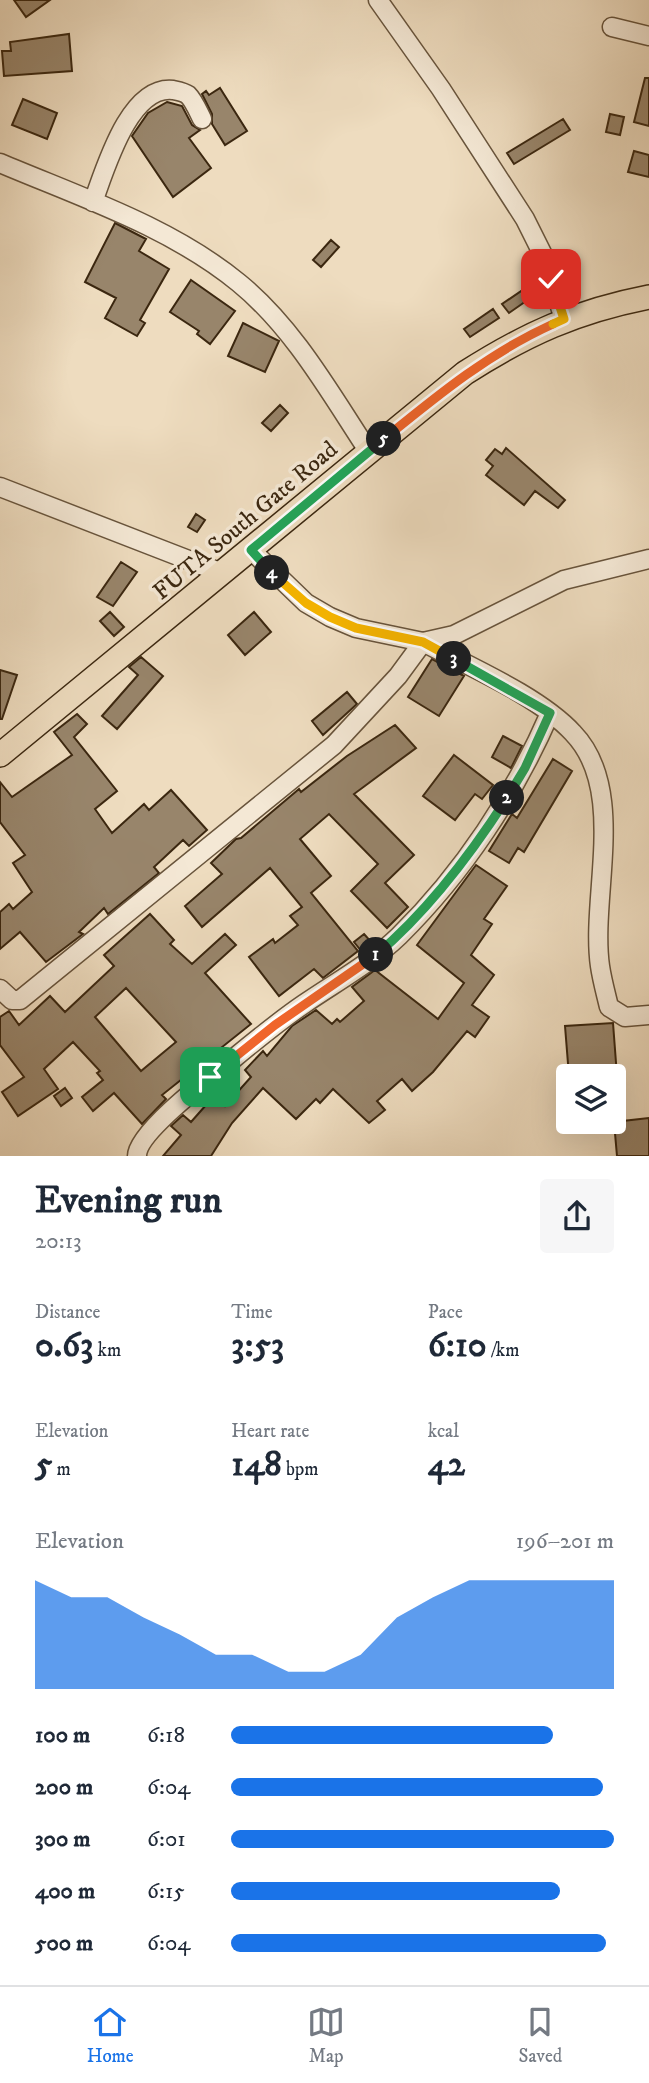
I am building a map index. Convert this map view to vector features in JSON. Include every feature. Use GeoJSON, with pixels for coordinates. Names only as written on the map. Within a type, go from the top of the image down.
{"type":"FeatureCollection","features":[{"type":"Feature","properties":{"kind":"main road","name":"FUTA South Gate Road"},"geometry":{"type":"LineString","coordinates":[[0,755],[464,373],[518,340],[564,319],[600,306],[649,297]]}},
{"type":"Feature","properties":{"kind":"street"},"geometry":{"type":"LineString","coordinates":[[377,0],[441,89],[525,219],[544,257],[564,319]]}},
{"type":"Feature","properties":{"kind":"street"},"geometry":{"type":"LineString","coordinates":[[612,27],[649,36]]}},
{"type":"Feature","properties":{"kind":"street"},"geometry":{"type":"LineString","coordinates":[[93,202],[112,150],[129,118],[144,100],[155,92],[180,91],[188,95],[202,118]]}},
{"type":"Feature","properties":{"kind":"street"},"geometry":{"type":"LineString","coordinates":[[0,163],[93,202],[169,239],[238,282],[301,350],[369,452]]}},
{"type":"Feature","properties":{"kind":"street"},"geometry":{"type":"LineString","coordinates":[[0,487],[222,573]]}},
{"type":"Feature","properties":{"kind":"street"},"geometry":{"type":"LineString","coordinates":[[251,550],[306,603],[330,617],[356,628],[423,642],[550,713],[575,734],[589,759],[601,793],[599,965],[610,1007],[625,1017],[649,1015]]}},
{"type":"Feature","properties":{"kind":"street"},"geometry":{"type":"LineString","coordinates":[[0,989],[12,1000],[20,1000],[334,745],[398,676],[423,642],[454,635],[564,580],[649,559]]}},
{"type":"Feature","properties":{"kind":"street"},"geometry":{"type":"LineString","coordinates":[[137,1156],[140,1144],[163,1117],[210,1077],[275,1025],[360,968],[399,936],[446,882],[505,801],[525,768],[550,713]]}},
{"type":"Feature","properties":{"kind":"building"},"geometry":{"type":"Polygon","coordinates":[[[14,0],[50,0],[26,17],[14,0]]]}},
{"type":"Feature","properties":{"kind":"building"},"geometry":{"type":"Polygon","coordinates":[[[69,34],[72,71],[4,76],[2,51],[11,51],[10,42],[69,34]]]}},
{"type":"Feature","properties":{"kind":"building"},"geometry":{"type":"Polygon","coordinates":[[[645,78],[649,78],[649,126],[634,122],[645,78]]]}},
{"type":"Feature","properties":{"kind":"building"},"geometry":{"type":"Polygon","coordinates":[[[220,88],[247,131],[225,145],[212,124],[212,114],[202,94],[206,91],[209,95],[220,88]]]}},
{"type":"Feature","properties":{"kind":"building"},"geometry":{"type":"Polygon","coordinates":[[[23,99],[57,113],[47,139],[12,125],[23,99]]]}},
{"type":"Feature","properties":{"kind":"building"},"geometry":{"type":"Polygon","coordinates":[[[167,102],[182,106],[192,125],[200,130],[189,138],[211,168],[173,197],[132,136],[148,113],[167,102]]]}},
{"type":"Feature","properties":{"kind":"building"},"geometry":{"type":"Polygon","coordinates":[[[610,114],[624,117],[620,135],[606,132],[610,114]]]}},
{"type":"Feature","properties":{"kind":"building"},"geometry":{"type":"Polygon","coordinates":[[[563,119],[570,130],[514,164],[507,153],[563,119]]]}},
{"type":"Feature","properties":{"kind":"building"},"geometry":{"type":"Polygon","coordinates":[[[634,151],[649,155],[649,177],[628,172],[634,151]]]}},
{"type":"Feature","properties":{"kind":"building"},"geometry":{"type":"Polygon","coordinates":[[[115,223],[146,239],[139,251],[169,269],[140,320],[145,323],[137,336],[105,318],[116,298],[85,282],[115,223]]]}},
{"type":"Feature","properties":{"kind":"building"},"geometry":{"type":"Polygon","coordinates":[[[331,240],[339,247],[321,267],[313,260],[331,240]]]}},
{"type":"Feature","properties":{"kind":"building"},"geometry":{"type":"Polygon","coordinates":[[[191,280],[235,311],[210,344],[197,334],[199,331],[170,312],[191,280]]]}},
{"type":"Feature","properties":{"kind":"building"},"geometry":{"type":"Polygon","coordinates":[[[533,283],[539,292],[509,313],[502,304],[533,283]]]}},
{"type":"Feature","properties":{"kind":"building"},"geometry":{"type":"Polygon","coordinates":[[[493,309],[499,318],[470,337],[464,329],[493,309]]]}},
{"type":"Feature","properties":{"kind":"building"},"geometry":{"type":"Polygon","coordinates":[[[243,323],[279,341],[265,372],[228,356],[243,323]]]}},
{"type":"Feature","properties":{"kind":"building"},"geometry":{"type":"Polygon","coordinates":[[[280,405],[288,413],[271,431],[262,423],[280,405]]]}},
{"type":"Feature","properties":{"kind":"building"},"geometry":{"type":"Polygon","coordinates":[[[506,448],[565,500],[558,508],[535,491],[524,505],[486,475],[493,466],[486,460],[495,449],[502,454],[506,448]]]}},
{"type":"Feature","properties":{"kind":"building"},"geometry":{"type":"Polygon","coordinates":[[[196,514],[205,520],[197,532],[188,527],[196,514]]]}},
{"type":"Feature","properties":{"kind":"building"},"geometry":{"type":"Polygon","coordinates":[[[121,562],[137,572],[113,606],[97,597],[121,562]]]}},
{"type":"Feature","properties":{"kind":"building"},"geometry":{"type":"Polygon","coordinates":[[[110,612],[124,627],[114,636],[100,621],[110,612]]]}},
{"type":"Feature","properties":{"kind":"building"},"geometry":{"type":"Polygon","coordinates":[[[254,612],[271,632],[245,655],[228,635],[254,612]]]}},
{"type":"Feature","properties":{"kind":"building"},"geometry":{"type":"Polygon","coordinates":[[[141,657],[163,676],[117,729],[102,716],[138,675],[129,667],[141,657]]]}},
{"type":"Feature","properties":{"kind":"building"},"geometry":{"type":"Polygon","coordinates":[[[432,659],[464,676],[439,716],[408,697],[432,659]]]}},
{"type":"Feature","properties":{"kind":"building"},"geometry":{"type":"Polygon","coordinates":[[[0,670],[17,675],[2,719],[0,719],[0,670]]]}},
{"type":"Feature","properties":{"kind":"building"},"geometry":{"type":"Polygon","coordinates":[[[347,692],[357,704],[323,735],[312,721],[347,692]]]}},
{"type":"Feature","properties":{"kind":"building"},"geometry":{"type":"Polygon","coordinates":[[[77,714],[87,724],[74,737],[117,791],[95,809],[112,833],[144,804],[149,810],[171,790],[207,830],[189,846],[183,840],[154,867],[159,873],[108,914],[104,908],[79,932],[83,934],[46,962],[20,932],[0,949],[0,912],[9,904],[13,909],[32,892],[13,863],[25,855],[0,822],[0,782],[12,797],[72,755],[54,732],[77,714]]]}},
{"type":"Feature","properties":{"kind":"building"},"geometry":{"type":"Polygon","coordinates":[[[395,725],[416,748],[354,794],[414,855],[385,883],[408,907],[387,928],[351,891],[378,864],[329,814],[300,839],[331,876],[311,893],[358,951],[323,978],[314,969],[279,996],[249,957],[273,939],[275,943],[298,925],[290,916],[302,907],[270,868],[202,927],[185,906],[222,874],[211,863],[236,839],[241,838],[299,789],[301,792],[347,756],[395,725]]]}},
{"type":"Feature","properties":{"kind":"building"},"geometry":{"type":"Polygon","coordinates":[[[503,736],[522,746],[511,768],[492,757],[503,736]]]}},
{"type":"Feature","properties":{"kind":"building"},"geometry":{"type":"Polygon","coordinates":[[[454,755],[493,785],[482,799],[475,794],[455,820],[423,796],[454,755]]]}},
{"type":"Feature","properties":{"kind":"building"},"geometry":{"type":"Polygon","coordinates":[[[553,759],[572,771],[524,852],[518,848],[509,863],[489,851],[512,814],[517,818],[553,759]]]}},
{"type":"Feature","properties":{"kind":"building"},"geometry":{"type":"Polygon","coordinates":[[[476,865],[507,886],[484,919],[492,924],[471,955],[494,975],[472,1005],[489,1017],[475,1037],[467,1031],[433,1072],[412,1091],[402,1079],[377,1101],[385,1110],[369,1123],[333,1089],[320,1103],[316,1099],[296,1119],[263,1088],[232,1123],[211,1156],[163,1156],[181,1135],[171,1126],[183,1115],[191,1122],[214,1096],[225,1106],[251,1077],[245,1070],[263,1051],[267,1056],[292,1026],[316,1010],[332,1024],[337,1019],[340,1022],[364,1001],[352,987],[375,970],[438,1019],[464,983],[417,945],[476,865]]]}},
{"type":"Feature","properties":{"kind":"building"},"geometry":{"type":"Polygon","coordinates":[[[150,914],[174,940],[170,944],[192,964],[225,934],[236,945],[205,973],[251,1024],[162,1095],[166,1099],[142,1124],[114,1093],[93,1111],[82,1097],[103,1080],[97,1073],[100,1071],[73,1042],[44,1069],[58,1089],[18,1116],[2,1092],[24,1077],[0,1045],[0,1017],[9,1011],[19,1025],[50,996],[65,1012],[114,966],[104,955],[150,914]],[[126,988],[95,1017],[141,1071],[176,1042],[126,988]]]}},
{"type":"Feature","properties":{"kind":"building"},"geometry":{"type":"Polygon","coordinates":[[[364,934],[373,944],[362,952],[354,942],[364,934]]]}},
{"type":"Feature","properties":{"kind":"building"},"geometry":{"type":"Polygon","coordinates":[[[613,1023],[616,1064],[568,1064],[565,1026],[613,1023]]]}},
{"type":"Feature","properties":{"kind":"building"},"geometry":{"type":"Polygon","coordinates":[[[65,1088],[72,1098],[61,1106],[54,1096],[65,1088]]]}},
{"type":"Feature","properties":{"kind":"building"},"geometry":{"type":"Polygon","coordinates":[[[649,1118],[649,1156],[617,1156],[615,1134],[626,1134],[626,1121],[649,1118]]]}},
{"type":"Feature","properties":{"kind":"route"},"geometry":{"type":"LineString","coordinates":[[210,1077],[275,1025],[360,968],[399,936],[446,882],[505,801],[525,768],[550,713],[423,642],[398,639],[356,628],[330,617],[306,603],[278,580],[251,550],[464,373],[518,340],[564,319],[551,279]]}}]}
